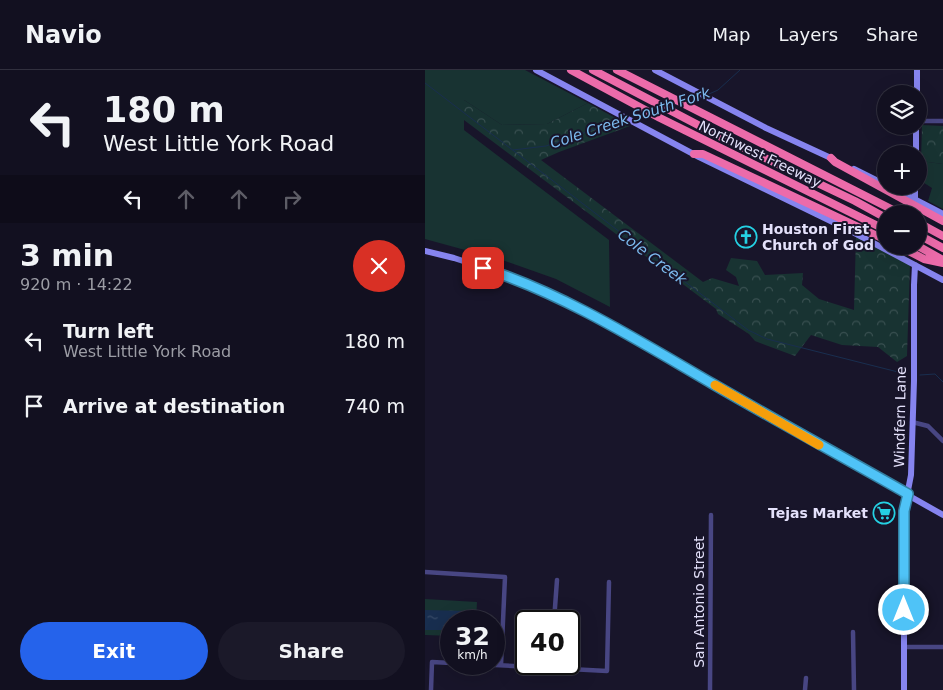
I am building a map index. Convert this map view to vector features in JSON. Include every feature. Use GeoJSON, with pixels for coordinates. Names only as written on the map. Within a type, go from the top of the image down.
{"type":"FeatureCollection","features":[{"type":"Feature","properties":{"kind":"highway","name":"Northwest Freeway"},"geometry":{"type":"LineString","coordinates":[[571,70],[660,118],[877,226]]}},
{"type":"Feature","properties":{"kind":"highway"},"geometry":{"type":"LineString","coordinates":[[593,70],[655,103],[877,213]]}},
{"type":"Feature","properties":{"kind":"highway","name":"Northwest Freeway"},"geometry":{"type":"LineString","coordinates":[[617,70],[883,205]]}},
{"type":"Feature","properties":{"kind":"highway"},"geometry":{"type":"LineString","coordinates":[[694,154],[703,154],[877,236]]}},
{"type":"Feature","properties":{"kind":"highway"},"geometry":{"type":"LineString","coordinates":[[831,158],[835,162],[943,221]]}},
{"type":"Feature","properties":{"kind":"highway"},"geometry":{"type":"LineString","coordinates":[[927,227],[943,236]]}},
{"type":"Feature","properties":{"kind":"highway"},"geometry":{"type":"LineString","coordinates":[[927,239],[943,248]]}},
{"type":"Feature","properties":{"kind":"highway"},"geometry":{"type":"LineString","coordinates":[[927,252],[943,262]]}},
{"type":"Feature","properties":{"kind":"highway"},"geometry":{"type":"LineString","coordinates":[[918,255],[943,262]]}},
{"type":"Feature","properties":{"kind":"main road"},"geometry":{"type":"LineString","coordinates":[[536,70],[637,125],[847,229],[943,280]]}},
{"type":"Feature","properties":{"kind":"main road"},"geometry":{"type":"LineString","coordinates":[[655,70],[766,128],[877,181]]}},
{"type":"Feature","properties":{"kind":"main road"},"geometry":{"type":"LineString","coordinates":[[917,70],[917,85]]}},
{"type":"Feature","properties":{"kind":"main road"},"geometry":{"type":"LineString","coordinates":[[905,195],[943,214]]}},
{"type":"Feature","properties":{"kind":"main road"},"geometry":{"type":"LineString","coordinates":[[915,195],[915,200]]}},
{"type":"Feature","properties":{"kind":"main road"},"geometry":{"type":"LineString","coordinates":[[425,251],[497,272],[562,300],[663,355],[943,515]]}},
{"type":"Feature","properties":{"kind":"main road","name":"Windfern Lane"},"geometry":{"type":"LineString","coordinates":[[904,690],[904,511],[911,475],[915,265]]}},
{"type":"Feature","properties":{"kind":"street"},"geometry":{"type":"LineString","coordinates":[[927,121],[943,121]]}},
{"type":"Feature","properties":{"kind":"street"},"geometry":{"type":"LineString","coordinates":[[912,422],[928,426],[943,441]]}},
{"type":"Feature","properties":{"kind":"street","name":"San Antonio Street"},"geometry":{"type":"LineString","coordinates":[[710,690],[711,515]]}},
{"type":"Feature","properties":{"kind":"street"},"geometry":{"type":"LineString","coordinates":[[425,572],[505,577],[504,610]]}},
{"type":"Feature","properties":{"kind":"street"},"geometry":{"type":"LineString","coordinates":[[555,610],[557,580]]}},
{"type":"Feature","properties":{"kind":"street"},"geometry":{"type":"LineString","coordinates":[[580,669],[607,671],[609,582]]}},
{"type":"Feature","properties":{"kind":"street"},"geometry":{"type":"LineString","coordinates":[[853,632],[853,690]]}},
{"type":"Feature","properties":{"kind":"street"},"geometry":{"type":"LineString","coordinates":[[904,647],[943,647]]}},
{"type":"Feature","properties":{"kind":"street"},"geometry":{"type":"LineString","coordinates":[[431,690],[432,662],[440,662]]}},
{"type":"Feature","properties":{"kind":"street"},"geometry":{"type":"LineString","coordinates":[[805,678],[805,690]]}},
{"type":"Feature","properties":{"kind":"green space"},"geometry":{"type":"Polygon","coordinates":[[[425,70],[525,70],[588,103],[547,124],[502,125],[464,100],[464,130],[609,240],[610,307],[556,279],[505,261],[425,239],[425,70]]]}},
{"type":"Feature","properties":{"kind":"green space"},"geometry":{"type":"Polygon","coordinates":[[[464,100],[502,125],[547,124],[588,103],[630,126],[541,160],[703,282],[712,278],[739,286],[736,277],[726,270],[731,258],[757,261],[765,275],[803,273],[802,285],[819,299],[854,310],[856,236],[877,247],[877,255],[893,255],[910,264],[907,356],[897,362],[878,347],[842,345],[811,335],[795,356],[755,341],[749,334],[718,314],[716,309],[464,120],[464,100]]]}},
{"type":"Feature","properties":{"kind":"green space"},"geometry":{"type":"Polygon","coordinates":[[[927,125],[943,126],[943,164],[927,162],[927,145],[921,145],[922,135],[927,135],[927,125]]]}},
{"type":"Feature","properties":{"kind":"green space"},"geometry":{"type":"Polygon","coordinates":[[[927,162],[943,164],[943,209],[928,201],[932,188],[927,185],[927,162]]]}},
{"type":"Feature","properties":{"kind":"green space"},"geometry":{"type":"Polygon","coordinates":[[[425,599],[477,602],[477,610],[440,610],[440,636],[425,635],[425,599]]]}},
{"type":"Feature","properties":{"kind":"water"},"geometry":{"type":"Polygon","coordinates":[[[425,610],[440,610],[440,630],[425,630],[425,610]]]}},
{"type":"Feature","properties":{"kind":"waterway","name":"Cole Creek South Fork"},"geometry":{"type":"LineString","coordinates":[[709,94],[718,90],[740,70]]}},
{"type":"Feature","properties":{"kind":"waterway","name":"Cole Creek"},"geometry":{"type":"LineString","coordinates":[[425,83],[748,330],[767,339],[906,374]]}},
{"type":"Feature","properties":{"kind":"waterway","name":"Cole Creek South Fork"},"geometry":{"type":"LineString","coordinates":[[688,101],[701,98]]}},
{"type":"Feature","properties":{"kind":"waterway","name":"Cole Creek South Fork"},"geometry":{"type":"LineString","coordinates":[[668,106],[677,104]]}},
{"type":"Feature","properties":{"kind":"waterway","name":"Cole Creek South Fork"},"geometry":{"type":"LineString","coordinates":[[630,118],[643,113]]}},
{"type":"Feature","properties":{"kind":"waterway","name":"Cole Creek South Fork"},"geometry":{"type":"LineString","coordinates":[[513,150],[546,146],[624,119]]}},
{"type":"Feature","properties":{"kind":"waterway","name":"Cole Creek"},"geometry":{"type":"LineString","coordinates":[[920,375],[935,374],[943,382]]}},
{"type":"Feature","properties":{"kind":"slow traffic"},"geometry":{"type":"LineString","coordinates":[[715,385],[819,445]]}},
{"type":"Feature","properties":{"kind":"place","name":"Houston First Church of God"},"geometry":{"type":"Point","coordinates":[746,237]}},
{"type":"Feature","properties":{"kind":"place","name":"Tejas Market"},"geometry":{"type":"Point","coordinates":[884,513]}},
{"type":"Feature","properties":{"kind":"route"},"geometry":{"type":"LineString","coordinates":[[483,268],[552,295],[599,319],[908,494],[904,511],[904,610]]}}]}
